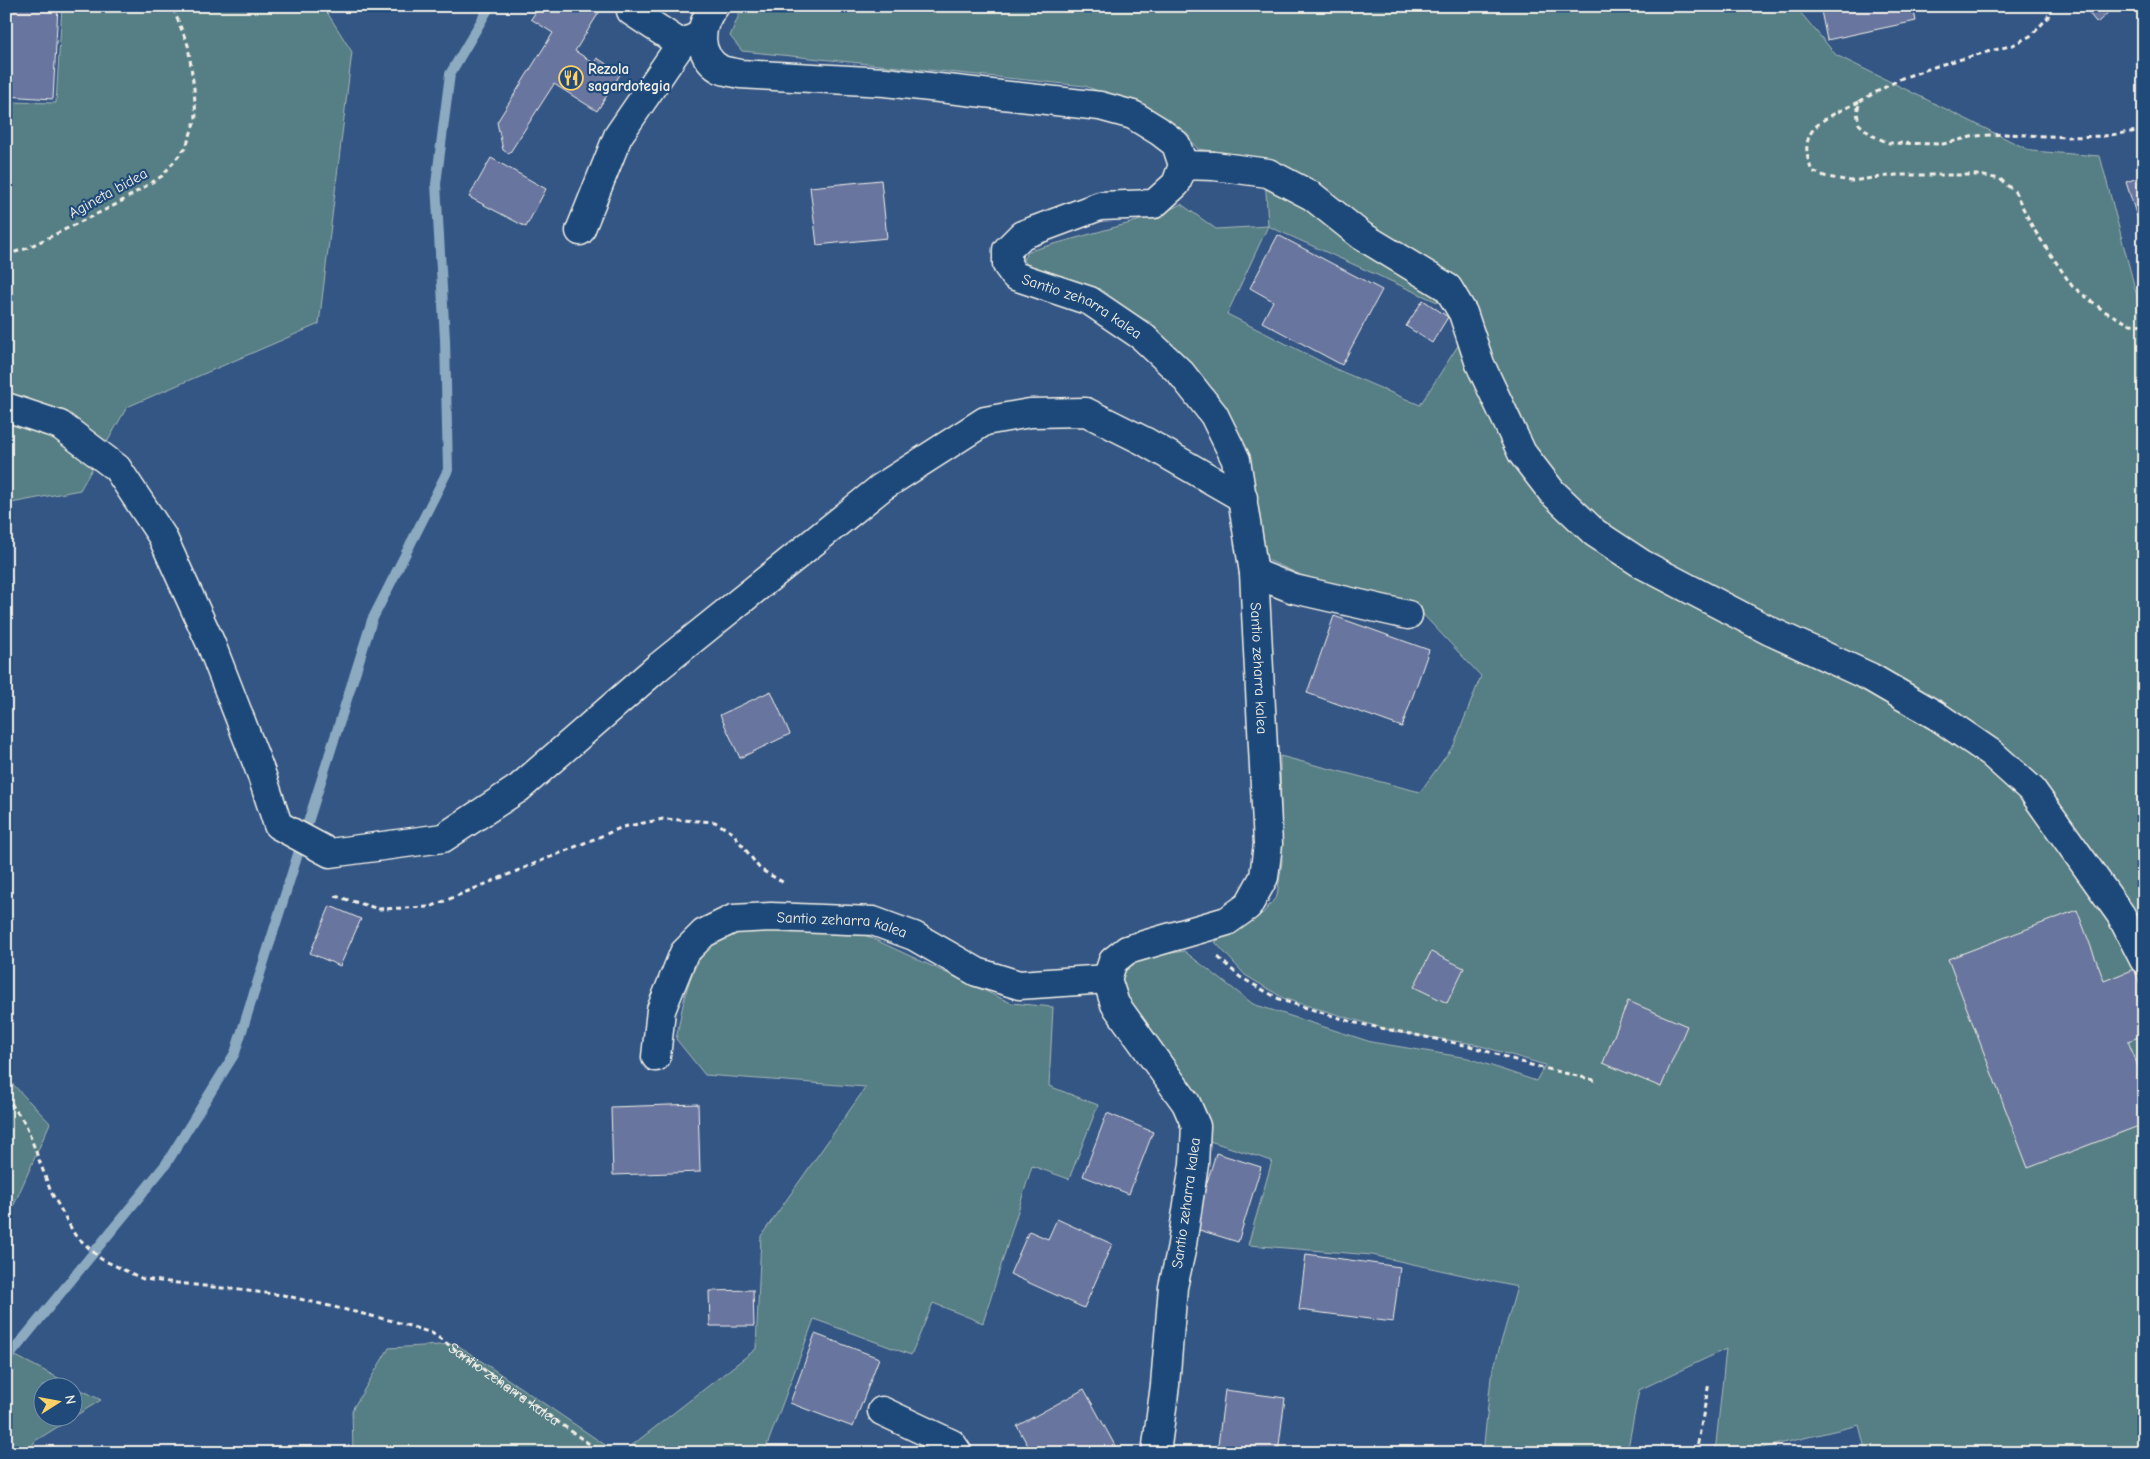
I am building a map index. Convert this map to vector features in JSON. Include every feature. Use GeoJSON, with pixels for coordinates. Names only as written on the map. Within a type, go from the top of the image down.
{"type":"FeatureCollection","features":[{"type":"Feature","properties":{"kind":"street"},"geometry":{"type":"LineString","coordinates":[[580,230],[618,136],[714,6]]}},
{"type":"Feature","properties":{"kind":"street"},"geometry":{"type":"LineString","coordinates":[[631,11],[691,39],[721,69],[740,74],[884,82],[1032,97],[1108,108],[1133,115],[1176,144],[1183,165],[1214,166],[1268,173],[1312,196],[1362,236],[1448,288],[1463,313],[1480,364],[1522,453],[1552,492],[1595,533],[1642,564],[1770,631],[1870,677],[1937,716],[1992,753],[2032,790],[2121,915],[2144,960]]}},
{"type":"Feature","properties":{"kind":"street","name":"Santio zeharra kalea"},"geometry":{"type":"LineString","coordinates":[[1156,1453],[1166,1385],[1173,1287],[1181,1251],[1194,1164],[1196,1126],[1186,1103],[1115,1004],[1107,979],[1113,961],[1126,950],[1226,921],[1248,906],[1264,877],[1268,844],[1254,573],[1236,460],[1214,414],[1180,373],[1143,337],[1090,301],[1015,276],[1006,265],[1007,250],[1022,234],[1100,206],[1154,204],[1176,184],[1183,165]]}},
{"type":"Feature","properties":{"kind":"street"},"geometry":{"type":"LineString","coordinates":[[6,407],[60,425],[117,468],[162,536],[203,626],[261,774],[278,824],[330,852],[443,838],[519,788],[657,668],[875,493],[985,422],[1030,413],[1086,412],[1144,440],[1243,498]]}},
{"type":"Feature","properties":{"kind":"street"},"geometry":{"type":"LineString","coordinates":[[1254,573],[1294,589],[1408,616]]}},
{"type":"Feature","properties":{"kind":"street","name":"Santio zeharra kalea"},"geometry":{"type":"LineString","coordinates":[[656,1058],[661,1010],[684,953],[704,933],[733,919],[771,917],[873,921],[914,936],[977,972],[1019,985],[1107,979]]}},
{"type":"Feature","properties":{"kind":"street"},"geometry":{"type":"LineString","coordinates":[[882,1411],[952,1444],[958,1453]]}},
{"type":"Feature","properties":{"kind":"path","name":"Agineta bidea"},"geometry":{"type":"LineString","coordinates":[[6,255],[25,249],[117,204],[162,176],[186,147],[196,118],[194,88],[188,44],[172,6]]}},
{"type":"Feature","properties":{"kind":"path"},"geometry":{"type":"LineString","coordinates":[[2051,6],[2048,16],[2032,35],[2013,45],[1943,64],[1902,78],[1821,120],[1808,136],[1806,154],[1812,171],[1827,177],[1851,181],[1905,175],[1979,175],[2000,179],[2015,192],[2033,228],[2072,286],[2104,311],[2129,324],[2144,325]]}},
{"type":"Feature","properties":{"kind":"path"},"geometry":{"type":"LineString","coordinates":[[1860,101],[1856,112],[1859,124],[1871,135],[1889,144],[1943,144],[1975,136],[2005,134],[2067,137],[2104,136],[2144,130]]}},
{"type":"Feature","properties":{"kind":"path"},"geometry":{"type":"LineString","coordinates":[[335,896],[379,909],[430,907],[623,827],[664,819],[714,822],[733,832],[760,868],[794,889]]}},
{"type":"Feature","properties":{"kind":"path"},"geometry":{"type":"LineString","coordinates":[[1191,932],[1240,977],[1282,1000],[1356,1023],[1470,1046],[1531,1065],[1598,1082]]}},
{"type":"Feature","properties":{"kind":"path","name":"Santio zeharra kalea"},"geometry":{"type":"LineString","coordinates":[[6,1096],[26,1125],[51,1192],[75,1234],[101,1259],[142,1279],[282,1295],[393,1321],[432,1333],[602,1453]]}},
{"type":"Feature","properties":{"kind":"path"},"geometry":{"type":"LineString","coordinates":[[1696,1453],[1709,1383]]}},
{"type":"Feature","properties":{"kind":"green space"},"geometry":{"type":"Polygon","coordinates":[[[62,6],[323,6],[352,52],[319,324],[127,407],[80,490],[6,504],[6,102],[56,103],[62,6]]]}},
{"type":"Feature","properties":{"kind":"green space"},"geometry":{"type":"Polygon","coordinates":[[[787,6],[1795,6],[1836,55],[2031,151],[2100,156],[2138,300],[2144,299],[2144,1453],[1866,1453],[1859,1425],[1741,1453],[1715,1453],[1726,1349],[1639,1390],[1627,1453],[1483,1453],[1491,1377],[1517,1287],[1372,1255],[1248,1245],[1272,1161],[1200,1138],[1127,1015],[1118,981],[1124,972],[1139,961],[1184,951],[1253,1004],[1371,1042],[1468,1058],[1536,1081],[1545,1065],[1474,1044],[1396,1032],[1285,999],[1245,975],[1215,942],[1263,913],[1277,896],[1282,862],[1280,756],[1420,792],[1454,745],[1481,676],[1417,608],[1301,575],[1263,558],[1248,452],[1219,397],[1150,322],[1029,268],[1023,259],[1029,251],[1159,215],[1181,204],[1216,229],[1268,226],[1264,158],[1198,149],[1178,127],[1143,108],[1085,86],[742,51],[730,36],[741,10],[787,6]],[[1268,226],[1227,314],[1338,370],[1420,405],[1475,319],[1268,226]]]}},
{"type":"Feature","properties":{"kind":"green space"},"geometry":{"type":"Polygon","coordinates":[[[766,930],[865,935],[1011,1003],[1053,1007],[1049,1086],[1098,1105],[1069,1179],[1032,1166],[983,1323],[933,1303],[911,1355],[814,1319],[766,1448],[757,1453],[622,1453],[756,1349],[761,1236],[866,1087],[705,1075],[676,1039],[685,995],[696,966],[704,953],[715,943],[728,936],[766,930]]]}},
{"type":"Feature","properties":{"kind":"green space"},"geometry":{"type":"Polygon","coordinates":[[[6,1077],[50,1123],[6,1223],[6,1077]]]}},
{"type":"Feature","properties":{"kind":"green space"},"geometry":{"type":"Polygon","coordinates":[[[456,1344],[617,1453],[353,1453],[352,1410],[389,1348],[456,1344]]]}},
{"type":"Feature","properties":{"kind":"green space"},"geometry":{"type":"Polygon","coordinates":[[[6,1351],[54,1376],[32,1376],[32,1426],[59,1426],[35,1441],[29,1453],[6,1453],[6,1351]]]}},
{"type":"Feature","properties":{"kind":"green space"},"geometry":{"type":"Polygon","coordinates":[[[82,1390],[101,1400],[82,1412],[82,1390]]]}},
{"type":"Feature","properties":{"kind":"building"},"geometry":{"type":"Polygon","coordinates":[[[6,6],[58,6],[53,99],[6,96],[6,6]]]}},
{"type":"Feature","properties":{"kind":"building","name":"Rezola sagardotegia"},"geometry":{"type":"Polygon","coordinates":[[[540,6],[603,6],[575,51],[594,63],[597,58],[621,73],[597,111],[554,84],[509,154],[503,150],[497,122],[553,33],[531,19],[540,6]]]}},
{"type":"Feature","properties":{"kind":"building"},"geometry":{"type":"Polygon","coordinates":[[[1820,6],[1913,6],[1916,21],[1827,40],[1820,6]]]}},
{"type":"Feature","properties":{"kind":"building"},"geometry":{"type":"Polygon","coordinates":[[[2083,6],[2115,6],[2097,23],[2083,6]]]}},
{"type":"Feature","properties":{"kind":"building"},"geometry":{"type":"Polygon","coordinates":[[[491,158],[546,189],[526,227],[469,197],[491,158]]]}},
{"type":"Feature","properties":{"kind":"building"},"geometry":{"type":"Polygon","coordinates":[[[2144,176],[2144,239],[2126,182],[2144,176]]]}},
{"type":"Feature","properties":{"kind":"building"},"geometry":{"type":"Polygon","coordinates":[[[881,180],[887,238],[817,245],[810,187],[881,180]]]}},
{"type":"Feature","properties":{"kind":"building"},"geometry":{"type":"Polygon","coordinates":[[[1278,235],[1382,290],[1342,365],[1262,322],[1273,301],[1250,288],[1278,235]]]}},
{"type":"Feature","properties":{"kind":"building"},"geometry":{"type":"Polygon","coordinates":[[[1423,300],[1448,317],[1432,343],[1406,326],[1423,300]]]}},
{"type":"Feature","properties":{"kind":"building"},"geometry":{"type":"Polygon","coordinates":[[[1334,616],[1429,650],[1402,727],[1307,693],[1334,616]]]}},
{"type":"Feature","properties":{"kind":"building"},"geometry":{"type":"Polygon","coordinates":[[[771,691],[790,734],[740,758],[720,715],[771,691]]]}},
{"type":"Feature","properties":{"kind":"building"},"geometry":{"type":"Polygon","coordinates":[[[330,906],[361,919],[340,966],[310,953],[330,906]]]}},
{"type":"Feature","properties":{"kind":"building"},"geometry":{"type":"Polygon","coordinates":[[[2077,910],[2104,981],[2134,969],[2144,994],[2144,1035],[2128,1041],[2144,1081],[2144,1124],[2028,1168],[1948,959],[2077,910]]]}},
{"type":"Feature","properties":{"kind":"building"},"geometry":{"type":"Polygon","coordinates":[[[1431,952],[1464,968],[1447,1003],[1414,987],[1431,952]]]}},
{"type":"Feature","properties":{"kind":"building"},"geometry":{"type":"Polygon","coordinates":[[[1628,1001],[1687,1026],[1661,1087],[1603,1063],[1628,1001]]]}},
{"type":"Feature","properties":{"kind":"building"},"geometry":{"type":"Polygon","coordinates":[[[698,1104],[700,1172],[613,1175],[611,1107],[698,1104]]]}},
{"type":"Feature","properties":{"kind":"building"},"geometry":{"type":"Polygon","coordinates":[[[1107,1113],[1153,1132],[1129,1194],[1083,1176],[1107,1113]]]}},
{"type":"Feature","properties":{"kind":"building"},"geometry":{"type":"Polygon","coordinates":[[[1216,1153],[1261,1167],[1238,1242],[1193,1228],[1216,1153]]]}},
{"type":"Feature","properties":{"kind":"building"},"geometry":{"type":"Polygon","coordinates":[[[1057,1219],[1112,1244],[1084,1308],[1010,1274],[1029,1231],[1048,1239],[1057,1219]]]}},
{"type":"Feature","properties":{"kind":"building"},"geometry":{"type":"Polygon","coordinates":[[[1306,1254],[1400,1267],[1393,1322],[1299,1310],[1306,1254]]]}},
{"type":"Feature","properties":{"kind":"building"},"geometry":{"type":"Polygon","coordinates":[[[753,1290],[754,1326],[710,1326],[709,1291],[753,1290]]]}},
{"type":"Feature","properties":{"kind":"building"},"geometry":{"type":"Polygon","coordinates":[[[815,1334],[879,1358],[853,1427],[790,1403],[815,1334]]]}},
{"type":"Feature","properties":{"kind":"building"},"geometry":{"type":"Polygon","coordinates":[[[1084,1389],[1118,1451],[1032,1453],[1017,1426],[1084,1389]]]}},
{"type":"Feature","properties":{"kind":"building"},"geometry":{"type":"Polygon","coordinates":[[[1225,1390],[1285,1398],[1278,1453],[1217,1453],[1225,1390]]]}},
{"type":"Feature","properties":{"kind":"waterway"},"geometry":{"type":"LineString","coordinates":[[6,1360],[166,1164],[235,1053],[372,620],[448,470],[445,339],[436,184],[450,74],[490,6]]}},
{"type":"Feature","properties":{"kind":"place","name":"Rezola sagardotegia"},"geometry":{"type":"Point","coordinates":[571,78]}}]}
